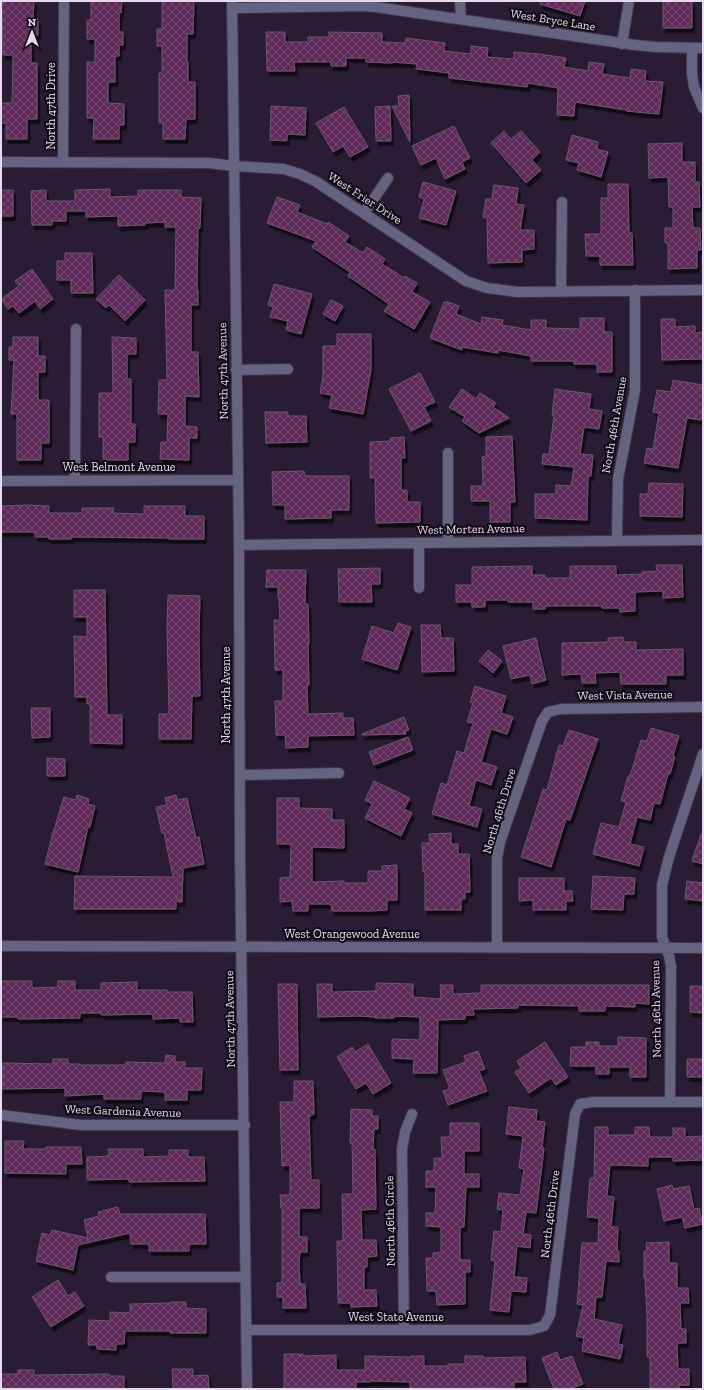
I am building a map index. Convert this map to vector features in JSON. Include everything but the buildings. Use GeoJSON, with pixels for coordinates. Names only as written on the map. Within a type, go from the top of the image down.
{"type":"FeatureCollection","features":[{"type":"Feature","properties":{"kind":"street","name":"North 47th Drive"},"geometry":{"type":"LineString","coordinates":[[63,162],[64,1]]}},
{"type":"Feature","properties":{"kind":"street"},"geometry":{"type":"LineString","coordinates":[[460,1],[461,19]]}},
{"type":"Feature","properties":{"kind":"street"},"geometry":{"type":"LineString","coordinates":[[622,44],[629,1]]}},
{"type":"Feature","properties":{"kind":"street","name":"West Bryce Lane"},"geometry":{"type":"LineString","coordinates":[[232,4],[361,6],[461,19],[622,44],[656,48],[703,48]]}},
{"type":"Feature","properties":{"kind":"street","name":"North 47th Avenue"},"geometry":{"type":"LineString","coordinates":[[232,4],[247,1389]]}},
{"type":"Feature","properties":{"kind":"street"},"geometry":{"type":"LineString","coordinates":[[692,48],[693,81],[703,108]]}},
{"type":"Feature","properties":{"kind":"street","name":"West Frier Drive"},"geometry":{"type":"LineString","coordinates":[[1,162],[208,163],[284,170],[300,174],[316,181],[466,281],[486,288],[517,292],[703,290]]}},
{"type":"Feature","properties":{"kind":"street"},"geometry":{"type":"LineString","coordinates":[[364,213],[388,178]]}},
{"type":"Feature","properties":{"kind":"street"},"geometry":{"type":"LineString","coordinates":[[561,291],[562,202]]}},
{"type":"Feature","properties":{"kind":"street","name":"North 46th Avenue"},"geometry":{"type":"LineString","coordinates":[[617,541],[618,479],[635,390],[635,290]]}},
{"type":"Feature","properties":{"kind":"street"},"geometry":{"type":"LineString","coordinates":[[75,480],[76,329]]}},
{"type":"Feature","properties":{"kind":"street"},"geometry":{"type":"LineString","coordinates":[[236,370],[288,370]]}},
{"type":"Feature","properties":{"kind":"street"},"geometry":{"type":"LineString","coordinates":[[448,453],[448,543]]}},
{"type":"Feature","properties":{"kind":"street","name":"West Belmont Avenue"},"geometry":{"type":"LineString","coordinates":[[1,481],[238,480]]}},
{"type":"Feature","properties":{"kind":"street","name":"West Morten Avenue"},"geometry":{"type":"LineString","coordinates":[[239,545],[703,540]]}},
{"type":"Feature","properties":{"kind":"street"},"geometry":{"type":"LineString","coordinates":[[419,543],[419,588]]}},
{"type":"Feature","properties":{"kind":"street","name":"West Vista Avenue"},"geometry":{"type":"LineString","coordinates":[[548,712],[561,709],[703,707]]}},
{"type":"Feature","properties":{"kind":"street","name":"North 46th Drive"},"geometry":{"type":"LineString","coordinates":[[497,947],[496,871],[500,842],[542,721],[548,712]]}},
{"type":"Feature","properties":{"kind":"street","name":"North 46th Avenue"},"geometry":{"type":"LineString","coordinates":[[670,1102],[671,966],[667,948],[662,937],[662,885],[665,870],[703,754]]}},
{"type":"Feature","properties":{"kind":"street"},"geometry":{"type":"LineString","coordinates":[[240,775],[339,773]]}},
{"type":"Feature","properties":{"kind":"street","name":"West Orangewood Avenue"},"geometry":{"type":"LineString","coordinates":[[1,946],[703,948]]}},
{"type":"Feature","properties":{"kind":"street","name":"North 46th Drive"},"geometry":{"type":"LineString","coordinates":[[544,1326],[550,1315],[575,1114],[580,1104],[594,1102],[670,1102]]}},
{"type":"Feature","properties":{"kind":"street"},"geometry":{"type":"LineString","coordinates":[[670,1102],[703,1102]]}},
{"type":"Feature","properties":{"kind":"street","name":"North 46th Circle"},"geometry":{"type":"LineString","coordinates":[[404,1330],[402,1150],[405,1132],[412,1114]]}},
{"type":"Feature","properties":{"kind":"street","name":"West Gardenia Avenue"},"geometry":{"type":"LineString","coordinates":[[1,1115],[81,1125],[245,1125]]}},
{"type":"Feature","properties":{"kind":"street"},"geometry":{"type":"LineString","coordinates":[[111,1277],[245,1277]]}},
{"type":"Feature","properties":{"kind":"street","name":"West State Avenue"},"geometry":{"type":"LineString","coordinates":[[247,1330],[530,1330],[544,1326]]}}]}
